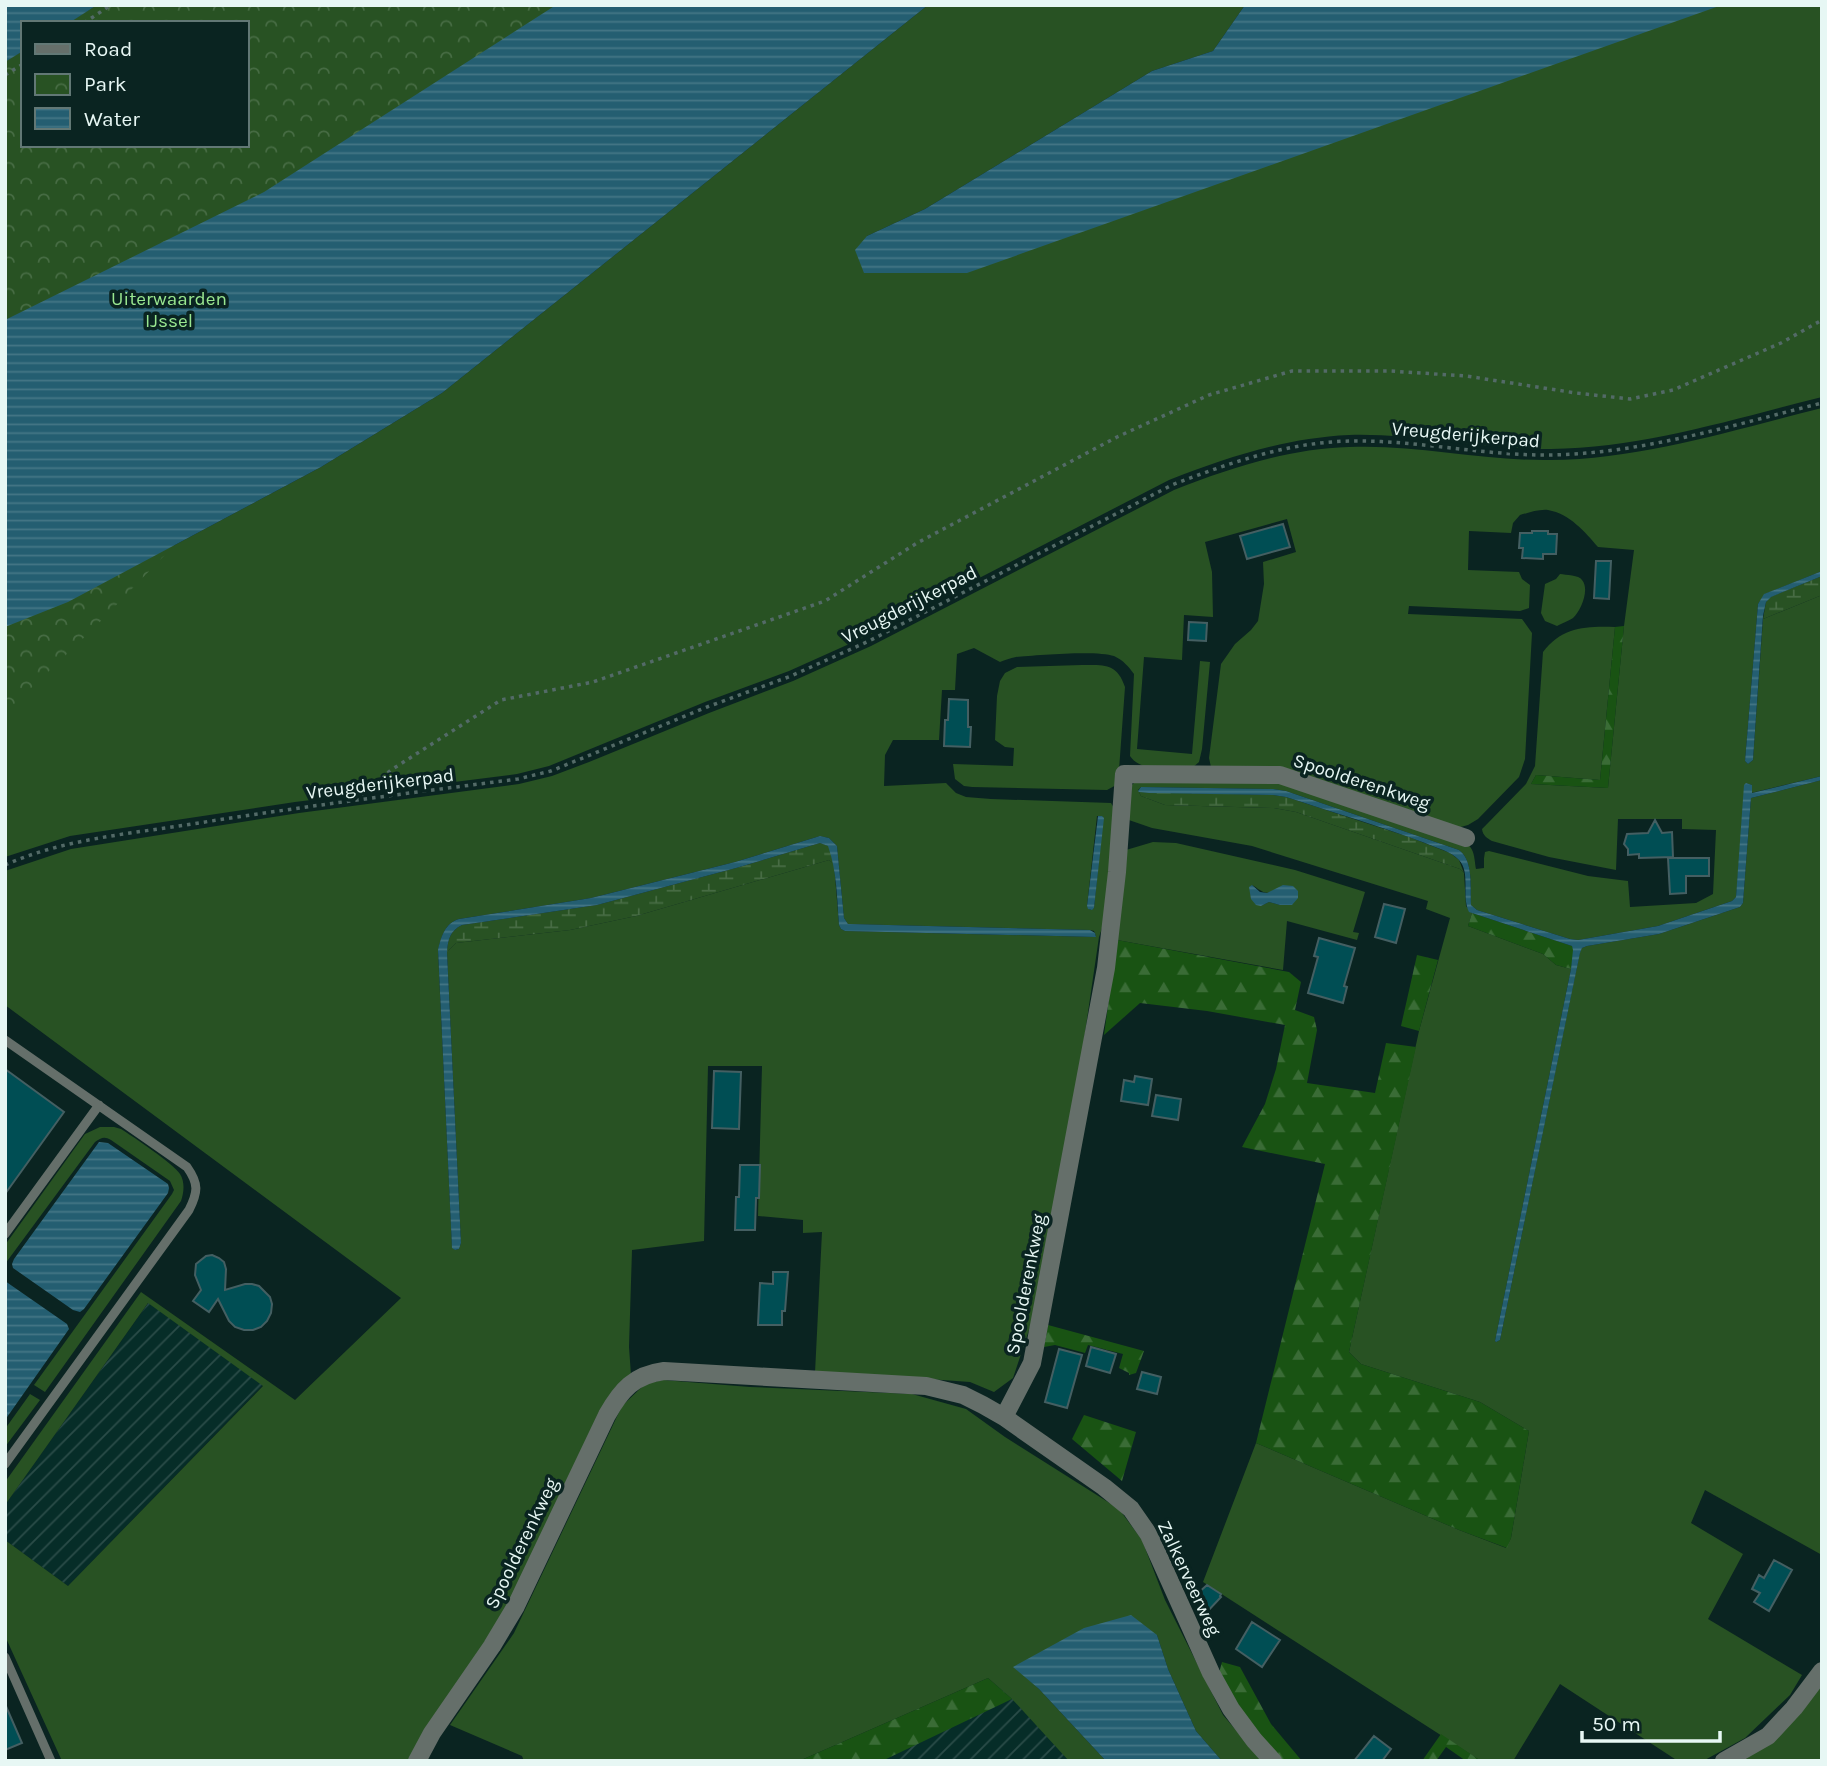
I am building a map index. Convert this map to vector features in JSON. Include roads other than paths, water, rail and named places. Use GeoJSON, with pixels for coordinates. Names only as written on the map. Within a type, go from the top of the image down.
{"type":"FeatureCollection","features":[{"type":"Feature","properties":{"kind":"street","name":"Spoolderenkweg"},"geometry":{"type":"LineString","coordinates":[[417,1761],[432,1732],[492,1646],[516,1605],[607,1415],[629,1384],[640,1377],[664,1371],[926,1386],[963,1395],[1004,1417],[1032,1363],[1107,968],[1124,774],[1280,775],[1466,838]]}},
{"type":"Feature","properties":{"kind":"street","name":"Zalkerveerweg"},"geometry":{"type":"LineString","coordinates":[[1004,1417],[1131,1509],[1149,1535],[1211,1673],[1231,1709],[1273,1761]]}},
{"type":"Feature","properties":{"kind":"street"},"geometry":{"type":"LineString","coordinates":[[1724,1761],[1768,1736],[1794,1708],[1822,1671]]}},
{"type":"Feature","properties":{"kind":"lane"},"geometry":{"type":"LineString","coordinates":[[5,1040],[187,1167],[195,1179],[196,1197],[5,1464]]}},
{"type":"Feature","properties":{"kind":"lane"},"geometry":{"type":"LineString","coordinates":[[5,1234],[99,1105]]}},
{"type":"Feature","properties":{"kind":"lane"},"geometry":{"type":"LineString","coordinates":[[5,1657],[51,1761]]}},
{"type":"Feature","properties":{"kind":"water"},"geometry":{"type":"Polygon","coordinates":[[[5,5],[97,5],[72,21],[21,21],[21,52],[5,62],[5,5]]]}},
{"type":"Feature","properties":{"kind":"water","name":"Uiterwaarden IJssel"},"geometry":{"type":"Polygon","coordinates":[[[556,5],[928,5],[442,393],[321,467],[68,602],[5,627],[5,320],[264,192],[556,5]]]}},
{"type":"Feature","properties":{"kind":"water"},"geometry":{"type":"Polygon","coordinates":[[[1245,5],[1722,5],[967,273],[864,273],[855,250],[867,236],[925,209],[1152,71],[1213,51],[1245,5]]]}},
{"type":"Feature","properties":{"kind":"water"},"geometry":{"type":"Polygon","coordinates":[[[1822,571],[1822,576],[1771,597],[1766,602],[1753,760],[1748,764],[1745,761],[1758,604],[1764,594],[1822,571]]]}},
{"type":"Feature","properties":{"kind":"water"},"geometry":{"type":"Polygon","coordinates":[[[1822,776],[1822,780],[1751,798],[1743,903],[1740,907],[1659,934],[1582,948],[1500,1340],[1496,1342],[1571,969],[1572,946],[1469,912],[1463,865],[1459,860],[1448,852],[1408,837],[1286,797],[1138,791],[1141,787],[1286,791],[1459,850],[1467,861],[1471,905],[1477,910],[1578,940],[1658,926],[1732,901],[1736,897],[1744,785],[1752,785],[1752,793],[1822,776]]]}},
{"type":"Feature","properties":{"kind":"water"},"geometry":{"type":"Polygon","coordinates":[[[1098,816],[1104,818],[1092,910],[1087,906],[1098,816]]]}},
{"type":"Feature","properties":{"kind":"water"},"geometry":{"type":"Polygon","coordinates":[[[820,836],[829,838],[837,846],[844,918],[848,924],[1090,930],[1096,937],[845,931],[839,925],[831,856],[828,846],[820,843],[597,905],[462,925],[450,936],[447,952],[461,1243],[459,1249],[452,1248],[438,950],[447,927],[459,919],[591,898],[735,862],[820,836]]]}},
{"type":"Feature","properties":{"kind":"water"},"geometry":{"type":"Polygon","coordinates":[[[1252,885],[1260,892],[1267,893],[1283,885],[1293,886],[1298,891],[1298,898],[1292,905],[1269,902],[1256,905],[1251,899],[1249,887],[1252,885]]]}},
{"type":"Feature","properties":{"kind":"water"},"geometry":{"type":"Polygon","coordinates":[[[99,1142],[108,1143],[168,1184],[169,1188],[168,1193],[80,1312],[73,1310],[13,1268],[12,1264],[99,1142]]]}},
{"type":"Feature","properties":{"kind":"water"},"geometry":{"type":"Polygon","coordinates":[[[5,1281],[67,1324],[69,1329],[5,1420],[5,1281]]]}},
{"type":"Feature","properties":{"kind":"water"},"geometry":{"type":"Polygon","coordinates":[[[1131,1615],[1157,1635],[1168,1669],[1196,1731],[1222,1761],[1106,1761],[1039,1689],[1013,1667],[1084,1628],[1131,1615]]]}}]}
